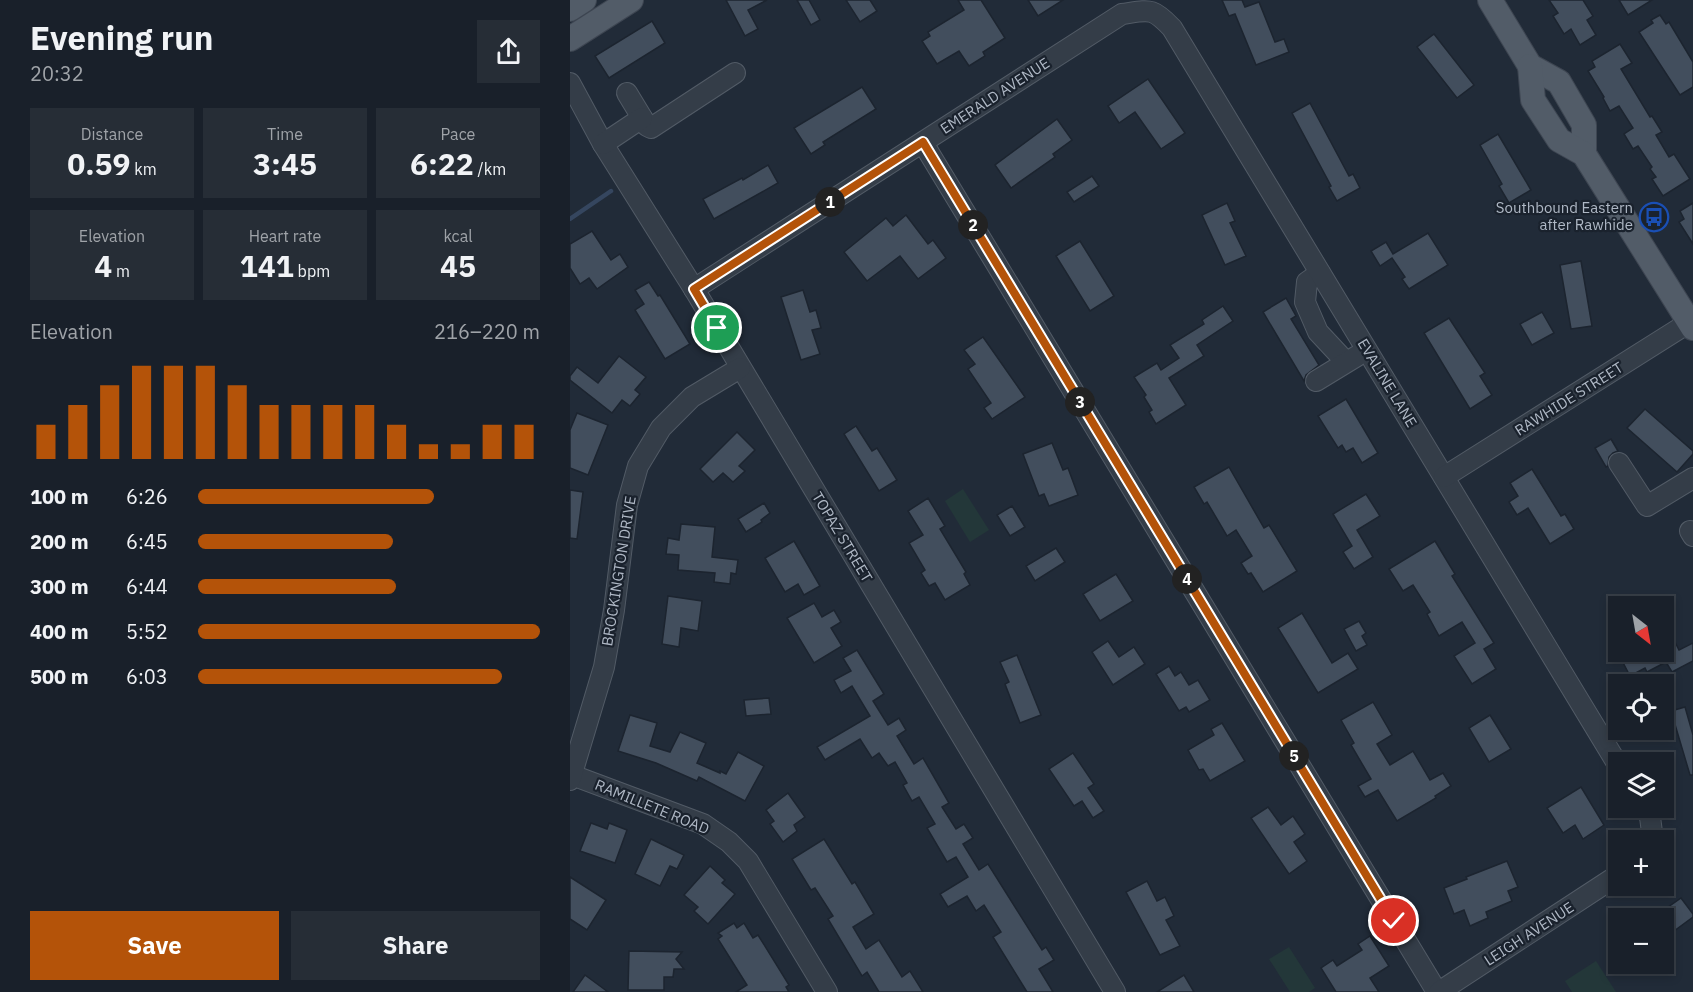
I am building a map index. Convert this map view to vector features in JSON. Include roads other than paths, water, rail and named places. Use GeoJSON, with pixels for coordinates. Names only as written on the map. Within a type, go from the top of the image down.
{"type":"FeatureCollection","features":[{"type":"Feature","properties":{"kind":"main road"},"geometry":{"type":"LineString","coordinates":[[570,9],[584,0]]}},
{"type":"Feature","properties":{"kind":"main road"},"geometry":{"type":"LineString","coordinates":[[570,39],[631,0]]}},
{"type":"Feature","properties":{"kind":"main road"},"geometry":{"type":"LineString","coordinates":[[1490,0],[1530,66],[1559,82],[1584,125],[1584,154],[1692,324]]}},
{"type":"Feature","properties":{"kind":"street","name":"EMERALD AVENUE"},"geometry":{"type":"LineString","coordinates":[[694,289],[1122,14],[1148,10]]}},
{"type":"Feature","properties":{"kind":"street","name":"EVALINE LANE"},"geometry":{"type":"LineString","coordinates":[[1148,10],[1161,16],[1172,28],[1610,752]]}},
{"type":"Feature","properties":{"kind":"street"},"geometry":{"type":"LineString","coordinates":[[627,93],[647,126],[651,128],[735,73]]}},
{"type":"Feature","properties":{"kind":"street","name":"TOPAZ STREET"},"geometry":{"type":"LineString","coordinates":[[570,83],[603,144],[694,289],[1114,992]]}},
{"type":"Feature","properties":{"kind":"street"},"geometry":{"type":"LineString","coordinates":[[603,144],[642,118]]}},
{"type":"Feature","properties":{"kind":"street"},"geometry":{"type":"LineString","coordinates":[[923,142],[1438,992]]}},
{"type":"Feature","properties":{"kind":"street"},"geometry":{"type":"LineString","coordinates":[[1320,273],[1307,282],[1305,302],[1318,332],[1347,362]]}},
{"type":"Feature","properties":{"kind":"street","name":"RAWHIDE STREET"},"geometry":{"type":"LineString","coordinates":[[1444,477],[1692,324]]}},
{"type":"Feature","properties":{"kind":"street"},"geometry":{"type":"LineString","coordinates":[[1316,381],[1367,349]]}},
{"type":"Feature","properties":{"kind":"street","name":"BROCKINGTON DRIVE"},"geometry":{"type":"LineString","coordinates":[[571,778],[604,667],[614,610],[627,505],[638,466],[661,428],[692,397],[740,368]]}},
{"type":"Feature","properties":{"kind":"street"},"geometry":{"type":"LineString","coordinates":[[1619,463],[1647,506],[1693,477]]}},
{"type":"Feature","properties":{"kind":"street","name":"RAMILLETE ROAD"},"geometry":{"type":"LineString","coordinates":[[571,778],[703,824],[729,842],[748,861],[827,992]]}},
{"type":"Feature","properties":{"kind":"street","name":"LEIGH AVENUE"},"geometry":{"type":"LineString","coordinates":[[1438,992],[1608,882]]}},
{"type":"Feature","properties":{"kind":"waterway"},"geometry":{"type":"LineString","coordinates":[[570,219],[611,191]]}},
{"type":"Feature","properties":{"kind":"place","name":"Southbound Eastern after Rawhide"},"geometry":{"type":"Point","coordinates":[1654,217]}}]}
